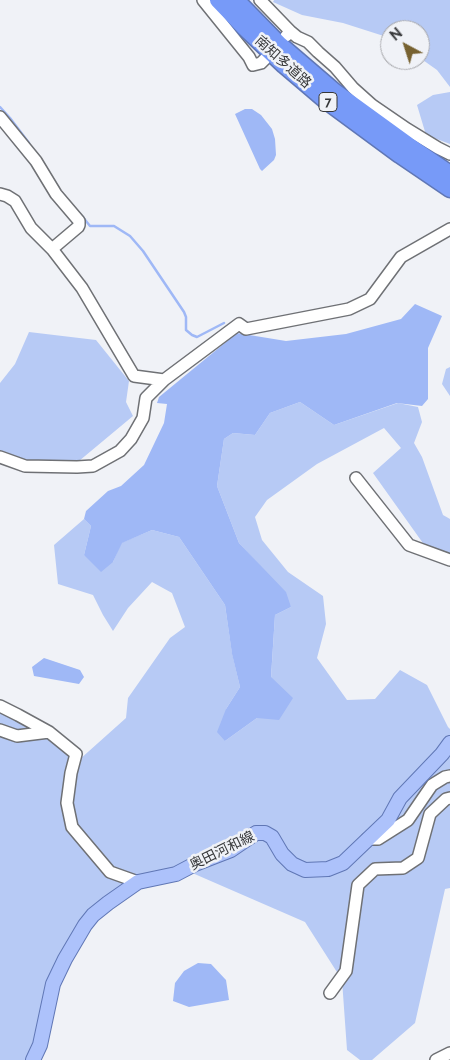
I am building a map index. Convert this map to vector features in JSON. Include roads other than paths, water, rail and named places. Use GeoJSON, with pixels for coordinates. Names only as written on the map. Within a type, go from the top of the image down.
{"type":"FeatureCollection","features":[{"type":"Feature","properties":{"kind":"highway","name":"南知多道路"},"geometry":{"type":"LineString","coordinates":[[218,0],[284,65],[324,98],[400,155],[450,189]]}},
{"type":"Feature","properties":{"kind":"highway","name":"南知多道路"},"geometry":{"type":"LineString","coordinates":[[236,0],[279,44],[335,92],[450,174]]}},
{"type":"Feature","properties":{"kind":"main road","name":"奥田河和線"},"geometry":{"type":"LineString","coordinates":[[33,1060],[40,1045],[53,984],[85,925],[93,915],[108,903],[138,882],[176,874],[195,864],[231,850],[256,834],[265,833],[272,837],[282,854],[292,864],[305,870],[328,869],[344,863],[388,820],[400,798],[450,743]]}},
{"type":"Feature","properties":{"kind":"street"},"geometry":{"type":"LineString","coordinates":[[203,0],[249,57],[253,65],[261,63],[265,59]]}},
{"type":"Feature","properties":{"kind":"street"},"geometry":{"type":"LineString","coordinates":[[260,0],[288,34],[308,42],[372,105],[407,129],[450,154]]}},
{"type":"Feature","properties":{"kind":"street"},"geometry":{"type":"LineString","coordinates":[[0,117],[36,161],[56,194],[79,220],[78,227],[52,249]]}},
{"type":"Feature","properties":{"kind":"street"},"geometry":{"type":"LineString","coordinates":[[0,194],[15,201],[31,228],[52,249],[82,288],[134,376],[164,380]]}},
{"type":"Feature","properties":{"kind":"street"},"geometry":{"type":"LineString","coordinates":[[0,457],[25,466],[77,468],[93,466],[120,450],[131,440],[143,418],[146,398],[164,380],[239,324],[246,329],[349,309],[370,299],[401,257],[450,229]]}},
{"type":"Feature","properties":{"kind":"street"},"geometry":{"type":"LineString","coordinates":[[356,478],[409,545],[450,560]]}},
{"type":"Feature","properties":{"kind":"street"},"geometry":{"type":"LineString","coordinates":[[0,706],[49,732],[76,754],[70,773],[67,803],[72,827],[110,872],[138,882]]}},
{"type":"Feature","properties":{"kind":"street"},"geometry":{"type":"LineString","coordinates":[[0,730],[17,736],[49,732]]}},
{"type":"Feature","properties":{"kind":"street"},"geometry":{"type":"LineString","coordinates":[[367,839],[378,839],[408,820],[432,785],[450,776]]}},
{"type":"Feature","properties":{"kind":"street"},"geometry":{"type":"LineString","coordinates":[[330,993],[346,971],[358,885],[375,869],[403,868],[418,858],[430,814],[446,799],[450,798]]}},
{"type":"Feature","properties":{"kind":"street"},"geometry":{"type":"LineString","coordinates":[[436,1060],[450,1053]]}},
{"type":"Feature","properties":{"kind":"waterway"},"geometry":{"type":"LineString","coordinates":[[0,107],[29,143]]}},
{"type":"Feature","properties":{"kind":"waterway"},"geometry":{"type":"LineString","coordinates":[[82,216],[90,226],[114,226],[130,236],[143,251],[184,312],[186,330],[192,335],[197,337],[224,323]]}}]}
